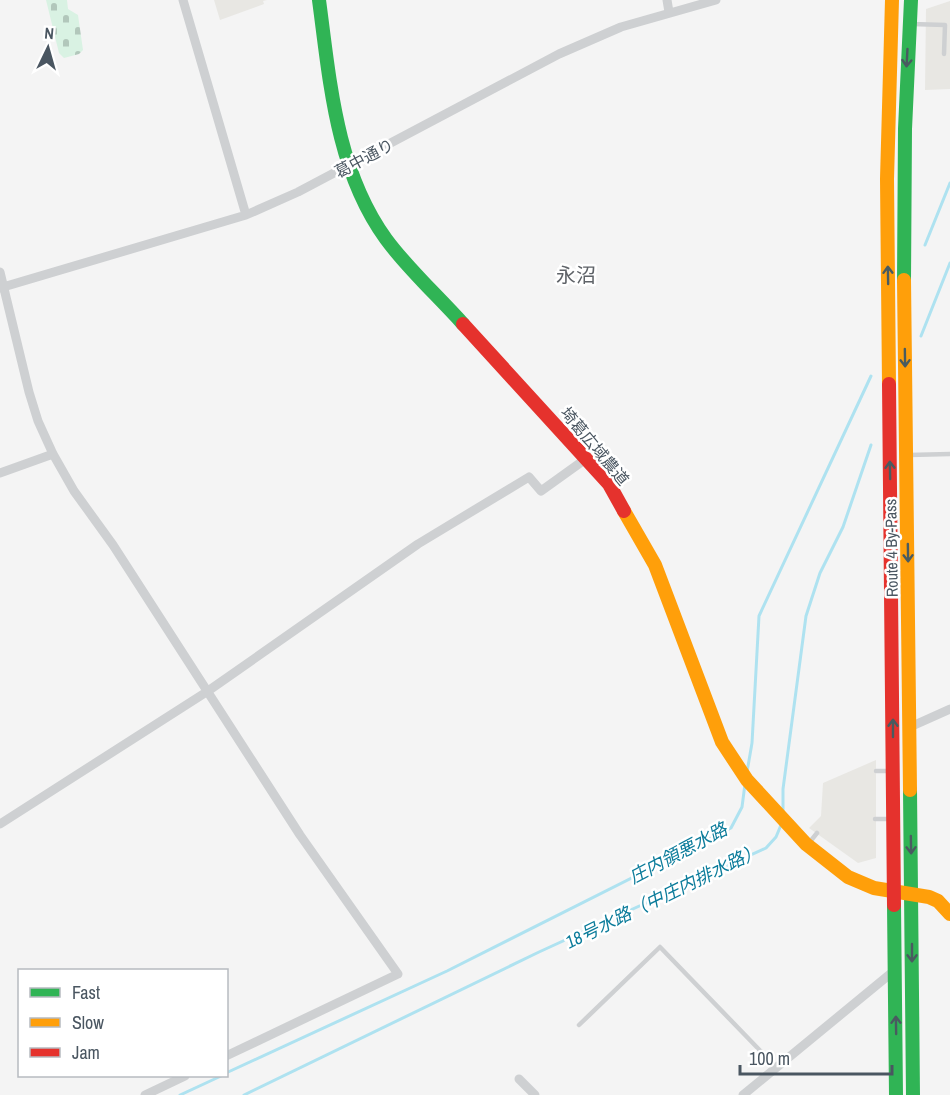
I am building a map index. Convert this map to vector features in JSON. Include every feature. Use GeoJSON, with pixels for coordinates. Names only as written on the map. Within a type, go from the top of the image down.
{"type":"FeatureCollection","features":[{"type":"Feature","properties":{"kind":"main road","name":"埼葛広域農道"},"geometry":{"type":"LineString","coordinates":[[319,0],[338,128],[347,167],[366,209],[387,240],[609,484],[651,557],[722,742],[739,771],[770,808],[790,827],[813,839],[861,884],[912,894],[938,902],[950,914]]}},
{"type":"Feature","properties":{"kind":"main road","name":"Route 4 By-Pass"},"geometry":{"type":"LineString","coordinates":[[892,0],[887,179],[896,1095]]}},
{"type":"Feature","properties":{"kind":"main road","name":"Route 4 By-Pass"},"geometry":{"type":"LineString","coordinates":[[910,0],[904,194],[913,1095]]}},
{"type":"Feature","properties":{"kind":"street"},"geometry":{"type":"LineString","coordinates":[[183,0],[246,214]]}},
{"type":"Feature","properties":{"kind":"street"},"geometry":{"type":"LineString","coordinates":[[666,0],[669,12]]}},
{"type":"Feature","properties":{"kind":"street","name":"葛中通り"},"geometry":{"type":"LineString","coordinates":[[2,287],[246,214],[347,167],[559,54],[621,27],[716,0]]}},
{"type":"Feature","properties":{"kind":"street"},"geometry":{"type":"LineString","coordinates":[[0,272],[29,392],[38,421],[53,454],[74,491],[113,545],[300,835],[398,974],[228,1055]]}},
{"type":"Feature","properties":{"kind":"street"},"geometry":{"type":"LineString","coordinates":[[0,473],[53,454]]}},
{"type":"Feature","properties":{"kind":"street"},"geometry":{"type":"LineString","coordinates":[[0,824],[208,691],[418,544],[529,477],[540,491],[587,458]]}},
{"type":"Feature","properties":{"kind":"street"},"geometry":{"type":"LineString","coordinates":[[910,728],[950,709]]}},
{"type":"Feature","properties":{"kind":"street"},"geometry":{"type":"LineString","coordinates":[[743,1095],[775,1066],[895,970]]}},
{"type":"Feature","properties":{"kind":"street"},"geometry":{"type":"LineString","coordinates":[[144,1095],[184,1077]]}},
{"type":"Feature","properties":{"kind":"street"},"geometry":{"type":"LineString","coordinates":[[519,1079],[535,1095]]}},
{"type":"Feature","properties":{"kind":"lane"},"geometry":{"type":"LineString","coordinates":[[909,24],[945,25],[944,54]]}},
{"type":"Feature","properties":{"kind":"lane"},"geometry":{"type":"LineString","coordinates":[[906,455],[950,454]]}},
{"type":"Feature","properties":{"kind":"lane"},"geometry":{"type":"LineString","coordinates":[[876,771],[893,771]]}},
{"type":"Feature","properties":{"kind":"lane"},"geometry":{"type":"LineString","coordinates":[[875,819],[894,819]]}},
{"type":"Feature","properties":{"kind":"lane"},"geometry":{"type":"LineString","coordinates":[[579,1025],[660,947],[775,1066]]}},
{"type":"Feature","properties":{"kind":"shaded area"},"geometry":{"type":"Polygon","coordinates":[[[214,0],[267,0],[263,1],[264,4],[220,20],[214,0]]]}},
{"type":"Feature","properties":{"kind":"shaded area"},"geometry":{"type":"Polygon","coordinates":[[[950,1],[950,89],[925,90],[926,9],[950,1]]]}},
{"type":"Feature","properties":{"kind":"shaded area"},"geometry":{"type":"Polygon","coordinates":[[[876,760],[876,858],[858,863],[809,828],[821,816],[823,783],[876,760]]]}},
{"type":"Feature","properties":{"kind":"green space"},"geometry":{"type":"Polygon","coordinates":[[[46,0],[67,0],[68,9],[78,15],[83,50],[79,54],[64,58],[59,53],[46,0]]]}},
{"type":"Feature","properties":{"kind":"waterway","name":"庄内領悪水路"},"geometry":{"type":"LineString","coordinates":[[925,245],[950,183]]}},
{"type":"Feature","properties":{"kind":"waterway","name":"18号水路（中庄内排水路）"},"geometry":{"type":"LineString","coordinates":[[921,336],[950,263]]}},
{"type":"Feature","properties":{"kind":"waterway","name":"庄内領悪水路"},"geometry":{"type":"LineString","coordinates":[[747,772],[752,743],[759,616],[871,376]]}},
{"type":"Feature","properties":{"kind":"waterway","name":"18号水路（中庄内排水路）"},"geometry":{"type":"LineString","coordinates":[[783,813],[783,789],[806,616],[820,573],[843,527],[871,445]]}},
{"type":"Feature","properties":{"kind":"waterway","name":"庄内領悪水路"},"geometry":{"type":"LineString","coordinates":[[228,1072],[447,971],[731,828],[742,807],[745,784]]}},
{"type":"Feature","properties":{"kind":"waterway","name":"18号水路（中庄内排水路）"},"geometry":{"type":"LineString","coordinates":[[244,1095],[539,952],[766,848],[776,837],[781,825]]}},
{"type":"Feature","properties":{"kind":"waterway","name":"庄内領悪水路"},"geometry":{"type":"LineString","coordinates":[[180,1095],[219,1077]]}},
{"type":"Feature","properties":{"kind":"traffic: fast"},"geometry":{"type":"LineString","coordinates":[[319,0],[338,124],[356,184],[369,212],[386,239],[413,272],[463,324]]}},
{"type":"Feature","properties":{"kind":"traffic: fast"},"geometry":{"type":"LineString","coordinates":[[904,280],[905,129],[911,0]]}},
{"type":"Feature","properties":{"kind":"traffic: fast"},"geometry":{"type":"LineString","coordinates":[[910,790],[913,1095]]}},
{"type":"Feature","properties":{"kind":"traffic: fast"},"geometry":{"type":"LineString","coordinates":[[894,905],[896,1095]]}},
{"type":"Feature","properties":{"kind":"traffic: slow"},"geometry":{"type":"LineString","coordinates":[[889,384],[887,179],[892,0]]}},
{"type":"Feature","properties":{"kind":"traffic: slow"},"geometry":{"type":"LineString","coordinates":[[904,280],[910,790]]}},
{"type":"Feature","properties":{"kind":"traffic: slow"},"geometry":{"type":"LineString","coordinates":[[624,511],[655,565],[722,742],[747,780],[806,844],[848,877],[874,888],[929,897],[938,901],[950,914]]}},
{"type":"Feature","properties":{"kind":"traffic: jam"},"geometry":{"type":"LineString","coordinates":[[463,324],[609,484],[624,511]]}},
{"type":"Feature","properties":{"kind":"traffic: jam"},"geometry":{"type":"LineString","coordinates":[[889,384],[894,905]]}},
{"type":"Feature","properties":{"kind":"district","name":"永沼"},"geometry":{"type":"Point","coordinates":[576,274]}}]}
